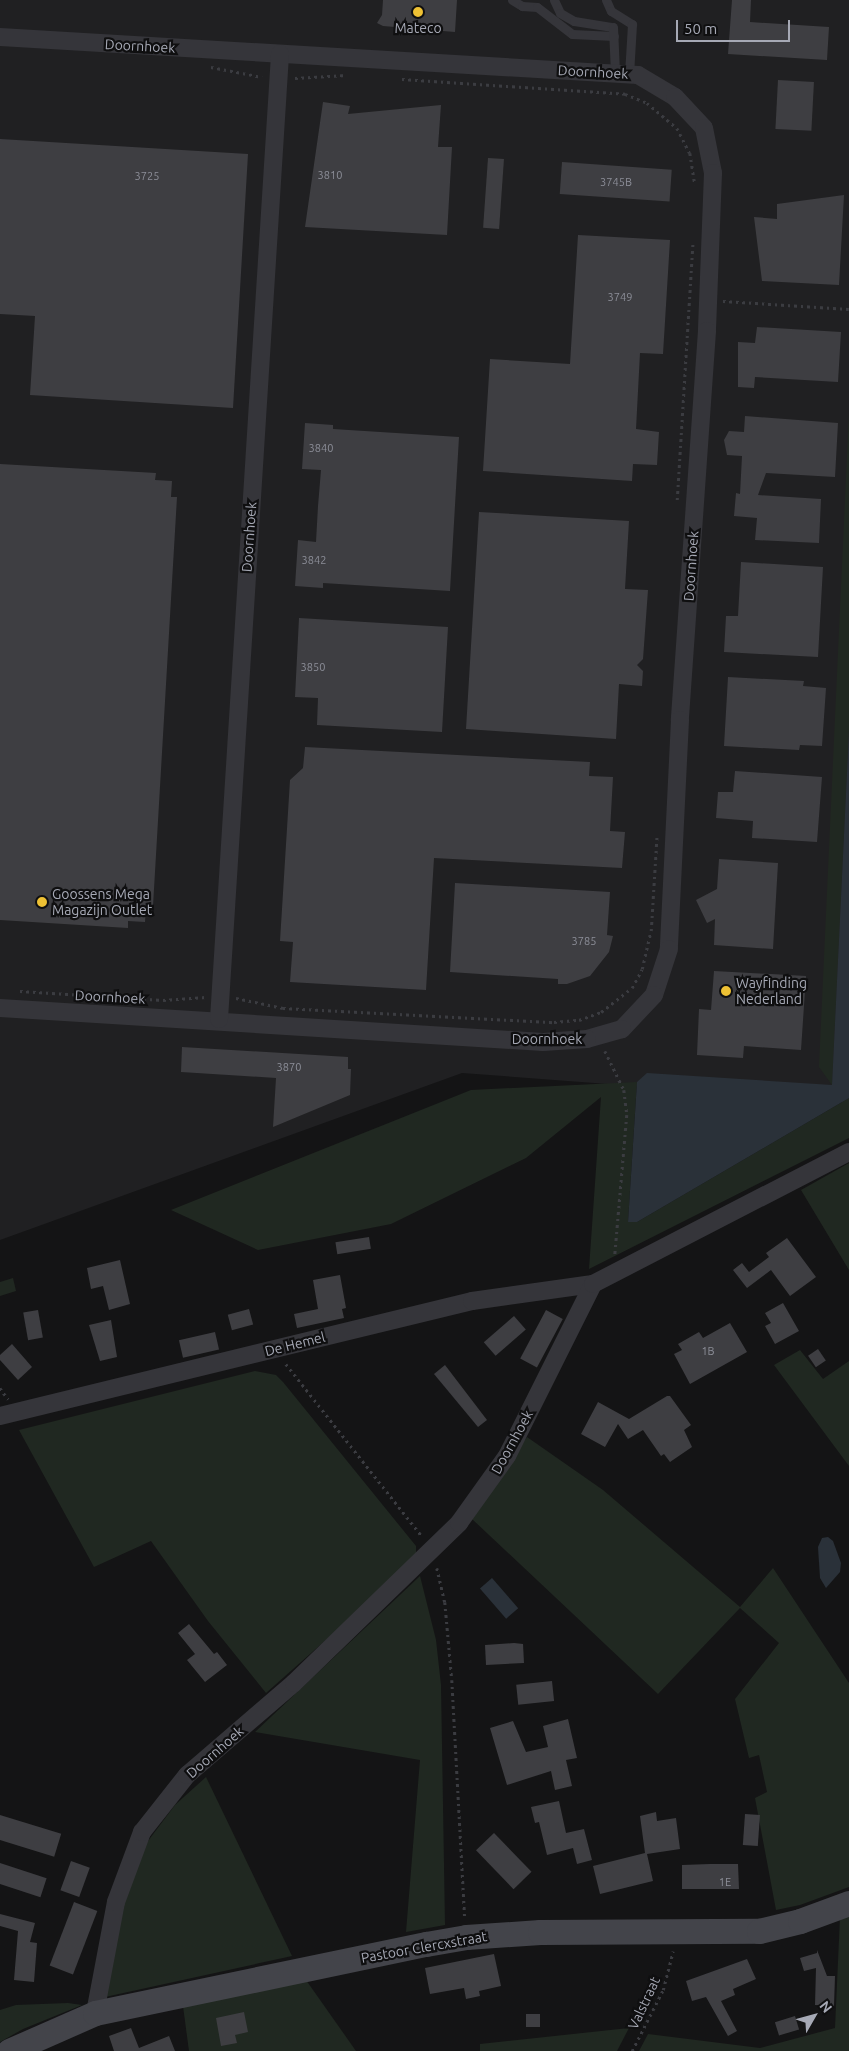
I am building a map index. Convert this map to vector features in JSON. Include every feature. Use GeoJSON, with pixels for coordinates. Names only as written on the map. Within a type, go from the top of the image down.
{"type":"FeatureCollection","features":[{"type":"Feature","properties":{"kind":"street","name":"Doornhoek"},"geometry":{"type":"LineString","coordinates":[[0,37],[638,75],[675,97],[704,128],[713,174],[708,300],[680,720],[669,949],[654,995],[622,1029],[598,1036],[543,1042],[219,1019],[0,1008]]}},
{"type":"Feature","properties":{"kind":"street","name":"Doornhoek"},"geometry":{"type":"LineString","coordinates":[[219,1019],[280,54]]}},
{"type":"Feature","properties":{"kind":"street"},"geometry":{"type":"LineString","coordinates":[[593,1284],[849,1152]]}},
{"type":"Feature","properties":{"kind":"street","name":"Doornhoek"},"geometry":{"type":"LineString","coordinates":[[95,2013],[116,1902],[142,1832],[187,1775],[294,1683],[433,1551],[465,1516],[507,1456],[593,1284]]}},
{"type":"Feature","properties":{"kind":"street","name":"De Hemel"},"geometry":{"type":"LineString","coordinates":[[0,1416],[472,1301],[593,1284]]}},
{"type":"Feature","properties":{"kind":"street","name":"Pastoor Clercxstraat"},"geometry":{"type":"LineString","coordinates":[[9,2051],[95,2013],[466,1937],[540,1932],[759,1931],[800,1921],[849,1904]]}},
{"type":"Feature","properties":{"kind":"lane"},"geometry":{"type":"LineString","coordinates":[[512,0],[522,6],[537,7],[572,34],[614,36]]}},
{"type":"Feature","properties":{"kind":"lane"},"geometry":{"type":"LineString","coordinates":[[554,0],[560,13],[574,21],[610,24],[613,27],[622,74]]}},
{"type":"Feature","properties":{"kind":"lane"},"geometry":{"type":"LineString","coordinates":[[606,0],[611,11],[632,24],[622,74]]}},
{"type":"Feature","properties":{"kind":"path"},"geometry":{"type":"LineString","coordinates":[[203,67],[278,78],[348,75]]}},
{"type":"Feature","properties":{"kind":"path","name":"Doornhoek"},"geometry":{"type":"LineString","coordinates":[[396,78],[625,94],[647,103],[677,128],[690,153],[695,192]]}},
{"type":"Feature","properties":{"kind":"path"},"geometry":{"type":"LineString","coordinates":[[677,502],[693,231]]}},
{"type":"Feature","properties":{"kind":"path"},"geometry":{"type":"LineString","coordinates":[[689,299],[849,309]]}},
{"type":"Feature","properties":{"kind":"path","name":"Doornhoek"},"geometry":{"type":"LineString","coordinates":[[10,991],[163,1000],[188,996],[220,997],[251,999],[283,1008],[554,1022],[578,1020],[601,1012],[632,988],[642,969],[651,931],[657,824]]}},
{"type":"Feature","properties":{"kind":"path"},"geometry":{"type":"LineString","coordinates":[[598,1036],[624,1090],[627,1115],[618,1238],[612,1275]]}},
{"type":"Feature","properties":{"kind":"path"},"geometry":{"type":"LineString","coordinates":[[275,1349],[433,1551],[445,1602],[452,1680],[466,1937]]}},
{"type":"Feature","properties":{"kind":"path","name":"Valstraat"},"geometry":{"type":"LineString","coordinates":[[632,2051],[663,1990],[676,1932]]}},
{"type":"Feature","properties":{"kind":"shaded area"},"geometry":{"type":"Polygon","coordinates":[[[0,0],[849,0],[849,1102],[462,1073],[0,1240],[0,0]]]}},
{"type":"Feature","properties":{"kind":"shaded area"},"geometry":{"type":"Polygon","coordinates":[[[849,413],[849,731],[832,1085],[819,1067],[849,413]]]}},
{"type":"Feature","properties":{"kind":"shaded area"},"geometry":{"type":"Polygon","coordinates":[[[849,731],[849,1098],[637,1222],[628,1222],[637,1082],[647,1073],[832,1085],[849,731]]]}},
{"type":"Feature","properties":{"kind":"shaded area"},"geometry":{"type":"Polygon","coordinates":[[[637,1082],[628,1222],[637,1222],[849,1098],[849,1138],[589,1269],[601,1097],[526,1158],[391,1224],[258,1250],[171,1210],[471,1090],[637,1082]]]}},
{"type":"Feature","properties":{"kind":"shaded area"},"geometry":{"type":"Polygon","coordinates":[[[849,1163],[849,1270],[801,1190],[849,1163]]]}},
{"type":"Feature","properties":{"kind":"shaded area"},"geometry":{"type":"Polygon","coordinates":[[[13,1278],[16,1291],[0,1296],[0,1282],[13,1278]]]}},
{"type":"Feature","properties":{"kind":"shaded area"},"geometry":{"type":"Polygon","coordinates":[[[800,1350],[823,1379],[849,1361],[849,1466],[774,1365],[800,1350]]]}},
{"type":"Feature","properties":{"kind":"shaded area"},"geometry":{"type":"Polygon","coordinates":[[[255,1371],[276,1375],[283,1382],[416,1546],[416,1553],[354,1615],[266,1693],[208,1621],[151,1541],[94,1567],[19,1430],[255,1371]]]}},
{"type":"Feature","properties":{"kind":"shaded area"},"geometry":{"type":"Polygon","coordinates":[[[527,1437],[603,1490],[740,1607],[773,1568],[849,1683],[849,1887],[800,1905],[776,1910],[755,1798],[767,1792],[759,1755],[749,1758],[735,1699],[779,1643],[740,1608],[658,1694],[472,1519],[527,1437]]]}},
{"type":"Feature","properties":{"kind":"shaded area"},"geometry":{"type":"Polygon","coordinates":[[[828,1537],[833,1541],[841,1563],[840,1572],[826,1588],[820,1578],[818,1547],[822,1538],[828,1537]]]}},
{"type":"Feature","properties":{"kind":"shaded area"},"geometry":{"type":"Polygon","coordinates":[[[420,1576],[436,1640],[441,1685],[445,1925],[406,1932],[420,1760],[255,1732],[420,1576]]]}},
{"type":"Feature","properties":{"kind":"shaded area"},"geometry":{"type":"Polygon","coordinates":[[[492,1578],[518,1608],[506,1619],[480,1588],[492,1578]]]}},
{"type":"Feature","properties":{"kind":"shaded area"},"geometry":{"type":"Polygon","coordinates":[[[206,1777],[292,1956],[105,1997],[124,1895],[145,1845],[175,1805],[206,1777]]]}},
{"type":"Feature","properties":{"kind":"shaded area"},"geometry":{"type":"Polygon","coordinates":[[[849,1914],[849,2051],[639,2051],[648,2034],[760,2048],[835,2028],[840,1917],[849,1914]]]}},
{"type":"Feature","properties":{"kind":"shaded area"},"geometry":{"type":"Polygon","coordinates":[[[306,1980],[356,2051],[189,2051],[183,2006],[306,1980]]]}},
{"type":"Feature","properties":{"kind":"shaded area"},"geometry":{"type":"Polygon","coordinates":[[[68,2003],[82,2005],[23,2029],[0,2042],[0,2010],[16,2005],[68,2003]]]}},
{"type":"Feature","properties":{"kind":"shaded area"},"geometry":{"type":"Polygon","coordinates":[[[629,2028],[617,2051],[480,2051],[480,2044],[629,2028]]]}},
{"type":"Feature","properties":{"kind":"building"},"geometry":{"type":"Polygon","coordinates":[[[383,0],[457,0],[455,32],[383,26],[377,23],[382,15],[383,0]]]}},
{"type":"Feature","properties":{"kind":"building"},"geometry":{"type":"Polygon","coordinates":[[[732,0],[751,0],[750,22],[829,27],[827,60],[728,54],[732,0]]]}},
{"type":"Feature","properties":{"kind":"building"},"geometry":{"type":"Polygon","coordinates":[[[778,80],[814,82],[811,131],[775,129],[778,80]]]}},
{"type":"Feature","properties":{"kind":"building"},"geometry":{"type":"Polygon","coordinates":[[[323,102],[350,106],[348,114],[441,105],[438,147],[452,147],[447,235],[305,227],[323,102]]]}},
{"type":"Feature","properties":{"kind":"building"},"geometry":{"type":"Polygon","coordinates":[[[0,139],[248,154],[233,408],[30,395],[35,316],[0,314],[0,139]]]}},
{"type":"Feature","properties":{"kind":"building"},"geometry":{"type":"Polygon","coordinates":[[[488,158],[504,159],[499,229],[483,228],[488,158]]]}},
{"type":"Feature","properties":{"kind":"building"},"geometry":{"type":"Polygon","coordinates":[[[562,162],[672,170],[669,202],[560,194],[562,162]]]}},
{"type":"Feature","properties":{"kind":"building"},"geometry":{"type":"Polygon","coordinates":[[[844,195],[839,285],[762,281],[754,217],[777,219],[777,204],[844,195]]]}},
{"type":"Feature","properties":{"kind":"building"},"geometry":{"type":"Polygon","coordinates":[[[578,235],[670,240],[663,354],[640,353],[636,429],[659,432],[657,465],[633,464],[632,481],[483,471],[490,359],[570,364],[578,235]]]}},
{"type":"Feature","properties":{"kind":"building"},"geometry":{"type":"Polygon","coordinates":[[[757,327],[841,332],[838,382],[755,377],[754,388],[738,387],[738,342],[755,343],[757,327]]]}},
{"type":"Feature","properties":{"kind":"building"},"geometry":{"type":"Polygon","coordinates":[[[745,416],[838,423],[835,477],[766,473],[758,495],[821,499],[819,543],[755,540],[757,518],[734,516],[736,493],[740,494],[742,456],[727,455],[724,440],[729,431],[744,432],[745,416]]]}},
{"type":"Feature","properties":{"kind":"building"},"geometry":{"type":"Polygon","coordinates":[[[305,423],[333,425],[333,429],[459,437],[450,591],[323,583],[323,588],[295,586],[298,540],[316,542],[321,470],[302,469],[305,423]]]}},
{"type":"Feature","properties":{"kind":"building"},"geometry":{"type":"Polygon","coordinates":[[[0,464],[156,473],[155,480],[172,481],[171,497],[177,497],[153,906],[146,906],[145,922],[128,921],[128,928],[0,920],[0,464]]]}},
{"type":"Feature","properties":{"kind":"building"},"geometry":{"type":"Polygon","coordinates":[[[479,512],[629,521],[625,589],[648,590],[643,659],[637,665],[643,671],[642,686],[619,684],[616,739],[466,729],[479,512]]]}},
{"type":"Feature","properties":{"kind":"building"},"geometry":{"type":"Polygon","coordinates":[[[741,562],[823,567],[818,657],[724,652],[726,616],[738,616],[741,562]]]}},
{"type":"Feature","properties":{"kind":"building"},"geometry":{"type":"Polygon","coordinates":[[[299,618],[448,627],[442,732],[317,725],[318,698],[295,697],[299,618]]]}},
{"type":"Feature","properties":{"kind":"building"},"geometry":{"type":"Polygon","coordinates":[[[728,677],[804,681],[803,686],[826,688],[822,746],[800,745],[799,750],[724,746],[728,677]]]}},
{"type":"Feature","properties":{"kind":"building"},"geometry":{"type":"Polygon","coordinates":[[[305,747],[590,762],[589,776],[613,777],[610,831],[625,832],[622,868],[434,858],[426,990],[290,982],[293,942],[280,941],[290,780],[303,768],[305,747]]]}},
{"type":"Feature","properties":{"kind":"building"},"geometry":{"type":"Polygon","coordinates":[[[735,771],[822,777],[817,842],[752,838],[753,821],[716,818],[718,792],[733,792],[735,771]]]}},
{"type":"Feature","properties":{"kind":"building"},"geometry":{"type":"Polygon","coordinates":[[[719,859],[778,863],[773,949],[714,945],[715,919],[707,923],[696,900],[717,889],[719,859]]]}},
{"type":"Feature","properties":{"kind":"building"},"geometry":{"type":"Polygon","coordinates":[[[455,883],[610,892],[607,935],[613,936],[609,952],[590,976],[567,984],[558,984],[558,979],[450,972],[455,883]]]}},
{"type":"Feature","properties":{"kind":"building"},"geometry":{"type":"Polygon","coordinates":[[[714,971],[806,976],[801,1050],[744,1046],[743,1058],[697,1055],[699,1009],[711,1010],[714,971]]]}},
{"type":"Feature","properties":{"kind":"building"},"geometry":{"type":"Polygon","coordinates":[[[182,1047],[348,1057],[348,1069],[351,1069],[350,1095],[273,1127],[276,1078],[181,1072],[182,1047]]]}},
{"type":"Feature","properties":{"kind":"building"},"geometry":{"type":"Polygon","coordinates":[[[369,1237],[371,1249],[337,1254],[335,1242],[369,1237]]]}},
{"type":"Feature","properties":{"kind":"building"},"geometry":{"type":"Polygon","coordinates":[[[787,1238],[816,1277],[790,1296],[771,1270],[747,1288],[733,1270],[742,1263],[749,1272],[769,1257],[766,1253],[787,1238]]]}},
{"type":"Feature","properties":{"kind":"building"},"geometry":{"type":"Polygon","coordinates":[[[120,1260],[130,1304],[109,1310],[103,1286],[91,1289],[87,1268],[120,1260]]]}},
{"type":"Feature","properties":{"kind":"building"},"geometry":{"type":"Polygon","coordinates":[[[340,1275],[346,1308],[342,1309],[344,1318],[297,1328],[294,1314],[318,1309],[313,1280],[340,1275]]]}},
{"type":"Feature","properties":{"kind":"building"},"geometry":{"type":"Polygon","coordinates":[[[783,1303],[799,1331],[775,1344],[765,1326],[771,1323],[765,1313],[783,1303]]]}},
{"type":"Feature","properties":{"kind":"building"},"geometry":{"type":"Polygon","coordinates":[[[249,1309],[253,1324],[232,1330],[228,1315],[249,1309]]]}},
{"type":"Feature","properties":{"kind":"building"},"geometry":{"type":"Polygon","coordinates":[[[38,1310],[43,1338],[28,1340],[23,1313],[38,1310]]]}},
{"type":"Feature","properties":{"kind":"building"},"geometry":{"type":"Polygon","coordinates":[[[546,1310],[563,1319],[537,1367],[520,1359],[546,1310]]]}},
{"type":"Feature","properties":{"kind":"building"},"geometry":{"type":"Polygon","coordinates":[[[514,1316],[526,1330],[496,1356],[484,1342],[514,1316]]]}},
{"type":"Feature","properties":{"kind":"building"},"geometry":{"type":"Polygon","coordinates":[[[111,1320],[117,1357],[100,1361],[89,1325],[111,1320]]]}},
{"type":"Feature","properties":{"kind":"building"},"geometry":{"type":"Polygon","coordinates":[[[730,1323],[747,1352],[690,1384],[674,1354],[682,1350],[678,1344],[699,1332],[703,1338],[730,1323]]]}},
{"type":"Feature","properties":{"kind":"building"},"geometry":{"type":"Polygon","coordinates":[[[215,1332],[219,1350],[183,1358],[179,1340],[215,1332]]]}},
{"type":"Feature","properties":{"kind":"building"},"geometry":{"type":"Polygon","coordinates":[[[12,1344],[32,1367],[18,1380],[0,1360],[0,1355],[12,1344]]]}},
{"type":"Feature","properties":{"kind":"building"},"geometry":{"type":"Polygon","coordinates":[[[818,1349],[826,1361],[816,1367],[808,1356],[818,1349]]]}},
{"type":"Feature","properties":{"kind":"building"},"geometry":{"type":"Polygon","coordinates":[[[445,1365],[487,1420],[478,1427],[434,1374],[445,1365]]]}},
{"type":"Feature","properties":{"kind":"building"},"geometry":{"type":"Polygon","coordinates":[[[670,1396],[691,1425],[684,1430],[692,1447],[670,1462],[664,1454],[661,1456],[643,1430],[628,1439],[618,1424],[605,1447],[581,1434],[598,1402],[629,1419],[670,1396]]]}},
{"type":"Feature","properties":{"kind":"building"},"geometry":{"type":"Polygon","coordinates":[[[189,1624],[214,1654],[217,1652],[227,1665],[205,1682],[187,1660],[195,1654],[178,1633],[189,1624]]]}},
{"type":"Feature","properties":{"kind":"building"},"geometry":{"type":"Polygon","coordinates":[[[523,1644],[524,1663],[486,1665],[485,1645],[523,1644]]]}},
{"type":"Feature","properties":{"kind":"building"},"geometry":{"type":"Polygon","coordinates":[[[552,1681],[554,1701],[518,1705],[516,1685],[552,1681]]]}},
{"type":"Feature","properties":{"kind":"building"},"geometry":{"type":"Polygon","coordinates":[[[568,1719],[577,1758],[566,1760],[572,1786],[555,1790],[551,1771],[507,1785],[490,1728],[513,1721],[526,1752],[548,1747],[543,1726],[568,1719]]]}},
{"type":"Feature","properties":{"kind":"building"},"geometry":{"type":"Polygon","coordinates":[[[559,1801],[566,1833],[584,1829],[592,1860],[577,1864],[573,1848],[547,1855],[539,1822],[535,1823],[531,1807],[559,1801]]]}},
{"type":"Feature","properties":{"kind":"building"},"geometry":{"type":"Polygon","coordinates":[[[656,1812],[657,1821],[676,1818],[680,1849],[647,1854],[653,1881],[600,1894],[593,1866],[645,1853],[640,1816],[656,1812]]]}},
{"type":"Feature","properties":{"kind":"building"},"geometry":{"type":"Polygon","coordinates":[[[745,1814],[760,1815],[758,1846],[743,1845],[745,1814]]]}},
{"type":"Feature","properties":{"kind":"building"},"geometry":{"type":"Polygon","coordinates":[[[0,1815],[61,1834],[54,1857],[0,1840],[0,1815]]]}},
{"type":"Feature","properties":{"kind":"building"},"geometry":{"type":"Polygon","coordinates":[[[494,1833],[532,1872],[514,1889],[476,1850],[494,1833]]]}},
{"type":"Feature","properties":{"kind":"building"},"geometry":{"type":"Polygon","coordinates":[[[71,1861],[90,1868],[79,1897],[60,1890],[71,1861]]]}},
{"type":"Feature","properties":{"kind":"building"},"geometry":{"type":"Polygon","coordinates":[[[0,1863],[47,1878],[40,1897],[0,1884],[0,1863]]]}},
{"type":"Feature","properties":{"kind":"building"},"geometry":{"type":"Polygon","coordinates":[[[738,1864],[739,1889],[682,1889],[682,1865],[738,1864]]]}},
{"type":"Feature","properties":{"kind":"building"},"geometry":{"type":"Polygon","coordinates":[[[74,1902],[97,1911],[73,1974],[50,1965],[74,1902]]]}},
{"type":"Feature","properties":{"kind":"building"},"geometry":{"type":"Polygon","coordinates":[[[0,1914],[35,1923],[30,1942],[37,1943],[34,1982],[14,1980],[18,1931],[0,1926],[0,1914]]]}},
{"type":"Feature","properties":{"kind":"building"},"geometry":{"type":"Polygon","coordinates":[[[817,1950],[827,1976],[835,1976],[834,2006],[815,2005],[816,1968],[804,1971],[800,1958],[817,1953],[817,1950]]]}},
{"type":"Feature","properties":{"kind":"building"},"geometry":{"type":"Polygon","coordinates":[[[494,1954],[501,1986],[479,1991],[480,1996],[466,1999],[464,1988],[430,1994],[425,1968],[494,1954]]]}},
{"type":"Feature","properties":{"kind":"building"},"geometry":{"type":"Polygon","coordinates":[[[747,1959],[756,1979],[733,1989],[735,1995],[721,2001],[737,2031],[728,2036],[706,1997],[692,2001],[686,1981],[747,1959]]]}},
{"type":"Feature","properties":{"kind":"building"},"geometry":{"type":"Polygon","coordinates":[[[244,2012],[248,2032],[235,2035],[237,2043],[221,2046],[216,2018],[244,2012]]]}},
{"type":"Feature","properties":{"kind":"building"},"geometry":{"type":"Polygon","coordinates":[[[526,2014],[540,2014],[540,2027],[526,2027],[526,2014]]]}},
{"type":"Feature","properties":{"kind":"building"},"geometry":{"type":"Polygon","coordinates":[[[795,2016],[799,2029],[779,2036],[775,2022],[795,2016]]]}},
{"type":"Feature","properties":{"kind":"building"},"geometry":{"type":"Polygon","coordinates":[[[131,2028],[139,2048],[169,2036],[175,2051],[114,2051],[109,2036],[131,2028]]]}},
{"type":"Feature","properties":{"kind":"place","name":"Mateco"},"geometry":{"type":"Point","coordinates":[418,12]}},
{"type":"Feature","properties":{"kind":"place","name":"Goossens Mega Magazijn Outlet"},"geometry":{"type":"Point","coordinates":[42,902]}},
{"type":"Feature","properties":{"kind":"place","name":"Wayfinding Nederland"},"geometry":{"type":"Point","coordinates":[726,991]}}]}
